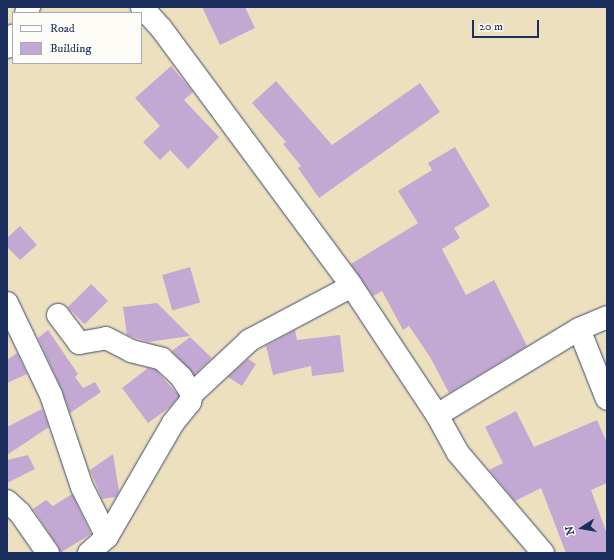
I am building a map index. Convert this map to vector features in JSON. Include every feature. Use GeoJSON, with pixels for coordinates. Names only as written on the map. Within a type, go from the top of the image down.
{"type":"FeatureCollection","features":[{"type":"Feature","properties":{"kind":"street"},"geometry":{"type":"LineString","coordinates":[[142,7],[166,34],[352,286],[437,416],[458,453],[543,553]]}},
{"type":"Feature","properties":{"kind":"street"},"geometry":{"type":"LineString","coordinates":[[7,47],[12,38]]}},
{"type":"Feature","properties":{"kind":"street"},"geometry":{"type":"LineString","coordinates":[[89,553],[107,537],[173,423],[190,402],[192,394],[250,340],[352,286]]}},
{"type":"Feature","properties":{"kind":"street"},"geometry":{"type":"LineString","coordinates":[[7,303],[51,395],[82,487],[107,537]]}},
{"type":"Feature","properties":{"kind":"street"},"geometry":{"type":"LineString","coordinates":[[58,315],[79,343],[106,338],[131,351],[162,360],[181,377],[192,394]]}},
{"type":"Feature","properties":{"kind":"street"},"geometry":{"type":"LineString","coordinates":[[437,416],[578,329],[607,317]]}},
{"type":"Feature","properties":{"kind":"street"},"geometry":{"type":"LineString","coordinates":[[578,329],[607,399]]}},
{"type":"Feature","properties":{"kind":"street"},"geometry":{"type":"LineString","coordinates":[[7,501],[20,513],[48,553]]}},
{"type":"Feature","properties":{"kind":"building"},"geometry":{"type":"Polygon","coordinates":[[[202,7],[245,7],[255,28],[220,45],[202,7]]]}},
{"type":"Feature","properties":{"kind":"building"},"geometry":{"type":"Polygon","coordinates":[[[171,66],[193,92],[184,100],[219,137],[188,169],[170,150],[160,160],[143,142],[160,126],[135,98],[171,66]]]}},
{"type":"Feature","properties":{"kind":"building"},"geometry":{"type":"Polygon","coordinates":[[[276,81],[332,145],[420,83],[440,112],[319,198],[298,168],[301,166],[283,144],[286,142],[252,103],[276,81]]]}},
{"type":"Feature","properties":{"kind":"building"},"geometry":{"type":"Polygon","coordinates":[[[455,147],[490,206],[454,228],[460,238],[442,249],[466,295],[494,280],[527,346],[449,393],[430,357],[409,326],[403,330],[382,291],[373,296],[351,264],[418,223],[398,191],[432,170],[428,163],[455,147]]]}},
{"type":"Feature","properties":{"kind":"building"},"geometry":{"type":"Polygon","coordinates":[[[20,226],[37,245],[20,260],[7,247],[7,238],[20,226]]]}},
{"type":"Feature","properties":{"kind":"building"},"geometry":{"type":"Polygon","coordinates":[[[190,267],[200,303],[172,311],[162,275],[190,267]]]}},
{"type":"Feature","properties":{"kind":"building"},"geometry":{"type":"Polygon","coordinates":[[[91,284],[108,301],[85,324],[68,307],[91,284]]]}},
{"type":"Feature","properties":{"kind":"building"},"geometry":{"type":"Polygon","coordinates":[[[157,303],[190,336],[148,342],[127,335],[123,307],[157,303]]]}},
{"type":"Feature","properties":{"kind":"building"},"geometry":{"type":"Polygon","coordinates":[[[48,330],[78,374],[75,377],[83,388],[95,382],[101,392],[70,413],[62,390],[38,338],[48,330]]]}},
{"type":"Feature","properties":{"kind":"building"},"geometry":{"type":"Polygon","coordinates":[[[295,330],[297,340],[340,335],[344,372],[312,376],[311,366],[273,375],[266,346],[295,330]]]}},
{"type":"Feature","properties":{"kind":"building"},"geometry":{"type":"Polygon","coordinates":[[[190,337],[212,358],[194,375],[172,351],[190,337]]]}},
{"type":"Feature","properties":{"kind":"building"},"geometry":{"type":"Polygon","coordinates":[[[17,353],[27,374],[7,383],[7,360],[17,353]]]}},
{"type":"Feature","properties":{"kind":"building"},"geometry":{"type":"Polygon","coordinates":[[[248,359],[256,364],[242,386],[228,377],[248,359]]]}},
{"type":"Feature","properties":{"kind":"building"},"geometry":{"type":"Polygon","coordinates":[[[148,368],[156,370],[179,396],[170,407],[148,423],[122,388],[148,368]]]}},
{"type":"Feature","properties":{"kind":"building"},"geometry":{"type":"Polygon","coordinates":[[[42,409],[49,427],[7,455],[7,427],[42,409]]]}},
{"type":"Feature","properties":{"kind":"building"},"geometry":{"type":"Polygon","coordinates":[[[516,411],[534,447],[597,420],[607,443],[607,483],[591,490],[607,534],[607,553],[566,553],[541,488],[515,501],[489,470],[503,463],[485,427],[516,411]]]}},
{"type":"Feature","properties":{"kind":"building"},"geometry":{"type":"Polygon","coordinates":[[[113,454],[119,491],[116,497],[102,499],[90,470],[113,454]]]}},
{"type":"Feature","properties":{"kind":"building"},"geometry":{"type":"Polygon","coordinates":[[[28,455],[35,469],[7,483],[7,460],[28,455]]]}},
{"type":"Feature","properties":{"kind":"building"},"geometry":{"type":"Polygon","coordinates":[[[72,494],[91,534],[60,553],[58,546],[33,509],[46,500],[53,506],[72,494]]]}}]}
